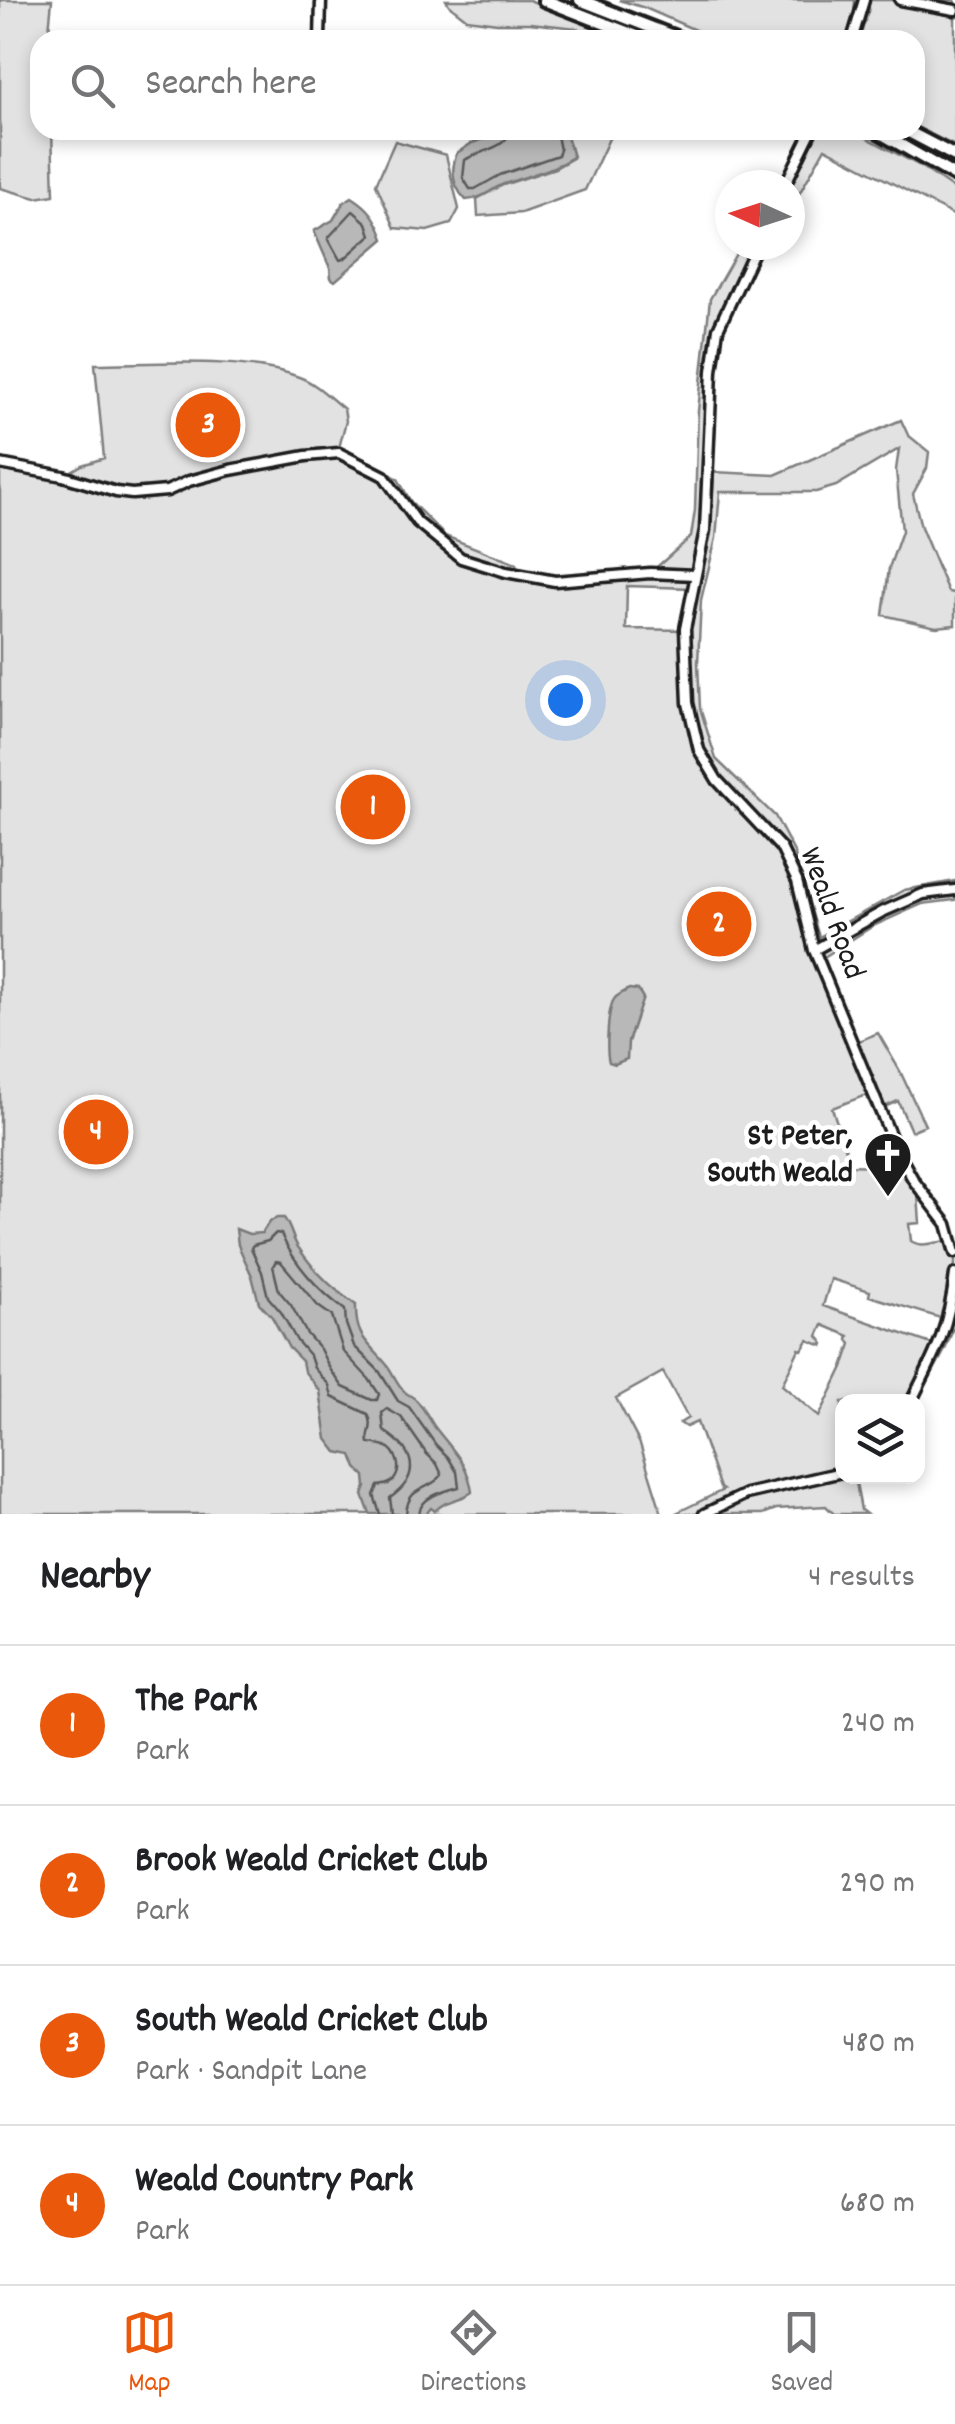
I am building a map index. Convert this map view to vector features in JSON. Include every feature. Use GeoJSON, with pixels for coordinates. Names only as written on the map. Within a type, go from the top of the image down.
{"type":"FeatureCollection","features":[{"type":"Feature","properties":{"kind":"highway"},"geometry":{"type":"LineString","coordinates":[[544,0],[621,30]]}},
{"type":"Feature","properties":{"kind":"highway"},"geometry":{"type":"LineString","coordinates":[[580,0],[658,30]]}},
{"type":"Feature","properties":{"kind":"highway"},"geometry":{"type":"LineString","coordinates":[[892,140],[955,176]]}},
{"type":"Feature","properties":{"kind":"highway"},"geometry":{"type":"LineString","coordinates":[[924,140],[955,156]]}},
{"type":"Feature","properties":{"kind":"street"},"geometry":{"type":"LineString","coordinates":[[320,30],[321,0]]}},
{"type":"Feature","properties":{"kind":"street"},"geometry":{"type":"LineString","coordinates":[[855,30],[864,0]]}},
{"type":"Feature","properties":{"kind":"street"},"geometry":{"type":"LineString","coordinates":[[900,0],[955,10]]}},
{"type":"Feature","properties":{"kind":"street"},"geometry":{"type":"LineString","coordinates":[[793,170],[807,140]]}},
{"type":"Feature","properties":{"kind":"street","name":"Weald Road"},"geometry":{"type":"LineString","coordinates":[[750,260],[718,328],[705,530],[685,629],[688,703],[699,750],[717,780],[781,848],[797,881],[814,950],[901,1160],[951,1226],[954,1249]]}},
{"type":"Feature","properties":{"kind":"street"},"geometry":{"type":"LineString","coordinates":[[0,464],[132,494],[167,491],[223,472],[339,452],[384,476],[417,522],[461,558],[506,572],[554,580],[648,573],[695,576]]}},
{"type":"Feature","properties":{"kind":"street"},"geometry":{"type":"LineString","coordinates":[[814,950],[882,912],[924,894],[955,890]]}},
{"type":"Feature","properties":{"kind":"street"},"geometry":{"type":"LineString","coordinates":[[915,1394],[944,1336],[955,1274]]}},
{"type":"Feature","properties":{"kind":"street"},"geometry":{"type":"LineString","coordinates":[[704,1514],[746,1494],[835,1474]]}},
{"type":"Feature","properties":{"kind":"shaded area"},"geometry":{"type":"Polygon","coordinates":[[[0,0],[52,0],[49,30],[30,30],[30,140],[52,140],[54,195],[36,198],[0,188],[0,0]]]}},
{"type":"Feature","properties":{"kind":"shaded area"},"geometry":{"type":"Polygon","coordinates":[[[446,0],[529,0],[606,30],[467,19],[446,0]]]}},
{"type":"Feature","properties":{"kind":"shaded area"},"geometry":{"type":"Polygon","coordinates":[[[619,0],[855,0],[850,30],[695,30],[619,0]]]}},
{"type":"Feature","properties":{"kind":"shaded area"},"geometry":{"type":"Polygon","coordinates":[[[858,0],[955,0],[955,146],[925,131],[925,30],[862,30],[869,8],[858,0]]]}},
{"type":"Feature","properties":{"kind":"shaded area"},"geometry":{"type":"Polygon","coordinates":[[[568,140],[608,140],[585,190],[521,213],[478,216],[477,199],[573,158],[568,140]]]}},
{"type":"Feature","properties":{"kind":"shaded area"},"geometry":{"type":"Polygon","coordinates":[[[813,140],[871,140],[955,190],[955,216],[825,148],[805,183],[805,170],[799,170],[813,140]]]}},
{"type":"Feature","properties":{"kind":"shaded area"},"geometry":{"type":"Polygon","coordinates":[[[395,141],[446,155],[459,209],[451,224],[427,231],[395,228],[376,184],[395,141]]]}},
{"type":"Feature","properties":{"kind":"shaded area"},"geometry":{"type":"Polygon","coordinates":[[[732,260],[744,260],[715,332],[701,494],[713,492],[714,472],[775,475],[901,420],[908,435],[929,452],[927,468],[913,494],[921,527],[948,592],[955,593],[955,625],[936,627],[883,615],[889,568],[902,531],[896,470],[899,449],[836,486],[816,492],[720,492],[716,538],[701,600],[700,708],[716,759],[775,816],[794,852],[819,937],[904,890],[955,881],[955,900],[922,904],[873,926],[824,957],[856,1042],[878,1033],[925,1125],[911,1131],[898,1101],[880,1109],[895,1146],[888,1144],[866,1095],[832,1108],[851,1165],[900,1165],[918,1195],[920,1223],[909,1224],[911,1241],[955,1242],[955,1329],[921,1394],[835,1394],[835,1484],[856,1484],[861,1510],[866,1514],[834,1514],[826,1506],[776,1509],[763,1514],[674,1514],[723,1490],[697,1422],[686,1427],[680,1423],[688,1418],[663,1372],[616,1398],[640,1444],[662,1514],[0,1514],[0,464],[63,476],[104,458],[95,364],[198,363],[277,370],[311,383],[344,409],[346,421],[339,448],[398,479],[411,502],[445,536],[516,564],[518,574],[555,581],[650,573],[691,537],[698,411],[710,299],[732,260]],[[627,586],[626,629],[685,630],[692,588],[627,586]],[[831,1279],[823,1306],[934,1345],[941,1333],[944,1319],[869,1296],[870,1291],[831,1279]],[[823,1325],[818,1336],[823,1346],[808,1340],[799,1349],[782,1385],[819,1417],[851,1344],[849,1336],[823,1325]]]}},
{"type":"Feature","properties":{"kind":"water"},"geometry":{"type":"Polygon","coordinates":[[[568,140],[573,157],[466,200],[458,189],[453,166],[457,153],[472,143],[568,140]]]}},
{"type":"Feature","properties":{"kind":"water"},"geometry":{"type":"Polygon","coordinates":[[[352,197],[372,215],[384,239],[335,281],[314,231],[333,220],[343,203],[352,197]]]}},
{"type":"Feature","properties":{"kind":"water"},"geometry":{"type":"Polygon","coordinates":[[[629,989],[638,990],[643,998],[628,1042],[627,1059],[615,1064],[608,1057],[610,1010],[615,998],[629,989]]]}},
{"type":"Feature","properties":{"kind":"water"},"geometry":{"type":"Polygon","coordinates":[[[277,1218],[284,1218],[298,1247],[317,1272],[356,1305],[364,1339],[458,1456],[472,1492],[435,1511],[431,1508],[426,1514],[370,1514],[363,1495],[365,1476],[352,1455],[337,1452],[327,1439],[320,1391],[259,1303],[238,1245],[236,1229],[262,1233],[277,1218]]]}},
{"type":"Feature","properties":{"kind":"place","name":"South Weald Cricket Club"},"geometry":{"type":"Point","coordinates":[208,425]}},
{"type":"Feature","properties":{"kind":"place","name":"The Park"},"geometry":{"type":"Point","coordinates":[373,807]}},
{"type":"Feature","properties":{"kind":"place","name":"Brook Weald Cricket Club"},"geometry":{"type":"Point","coordinates":[719,924]}},
{"type":"Feature","properties":{"kind":"place","name":"Weald Country Park"},"geometry":{"type":"Point","coordinates":[96,1132]}},
{"type":"Feature","properties":{"kind":"place","name":"St Peter, South Weald"},"geometry":{"type":"Point","coordinates":[888,1198]}}]}
